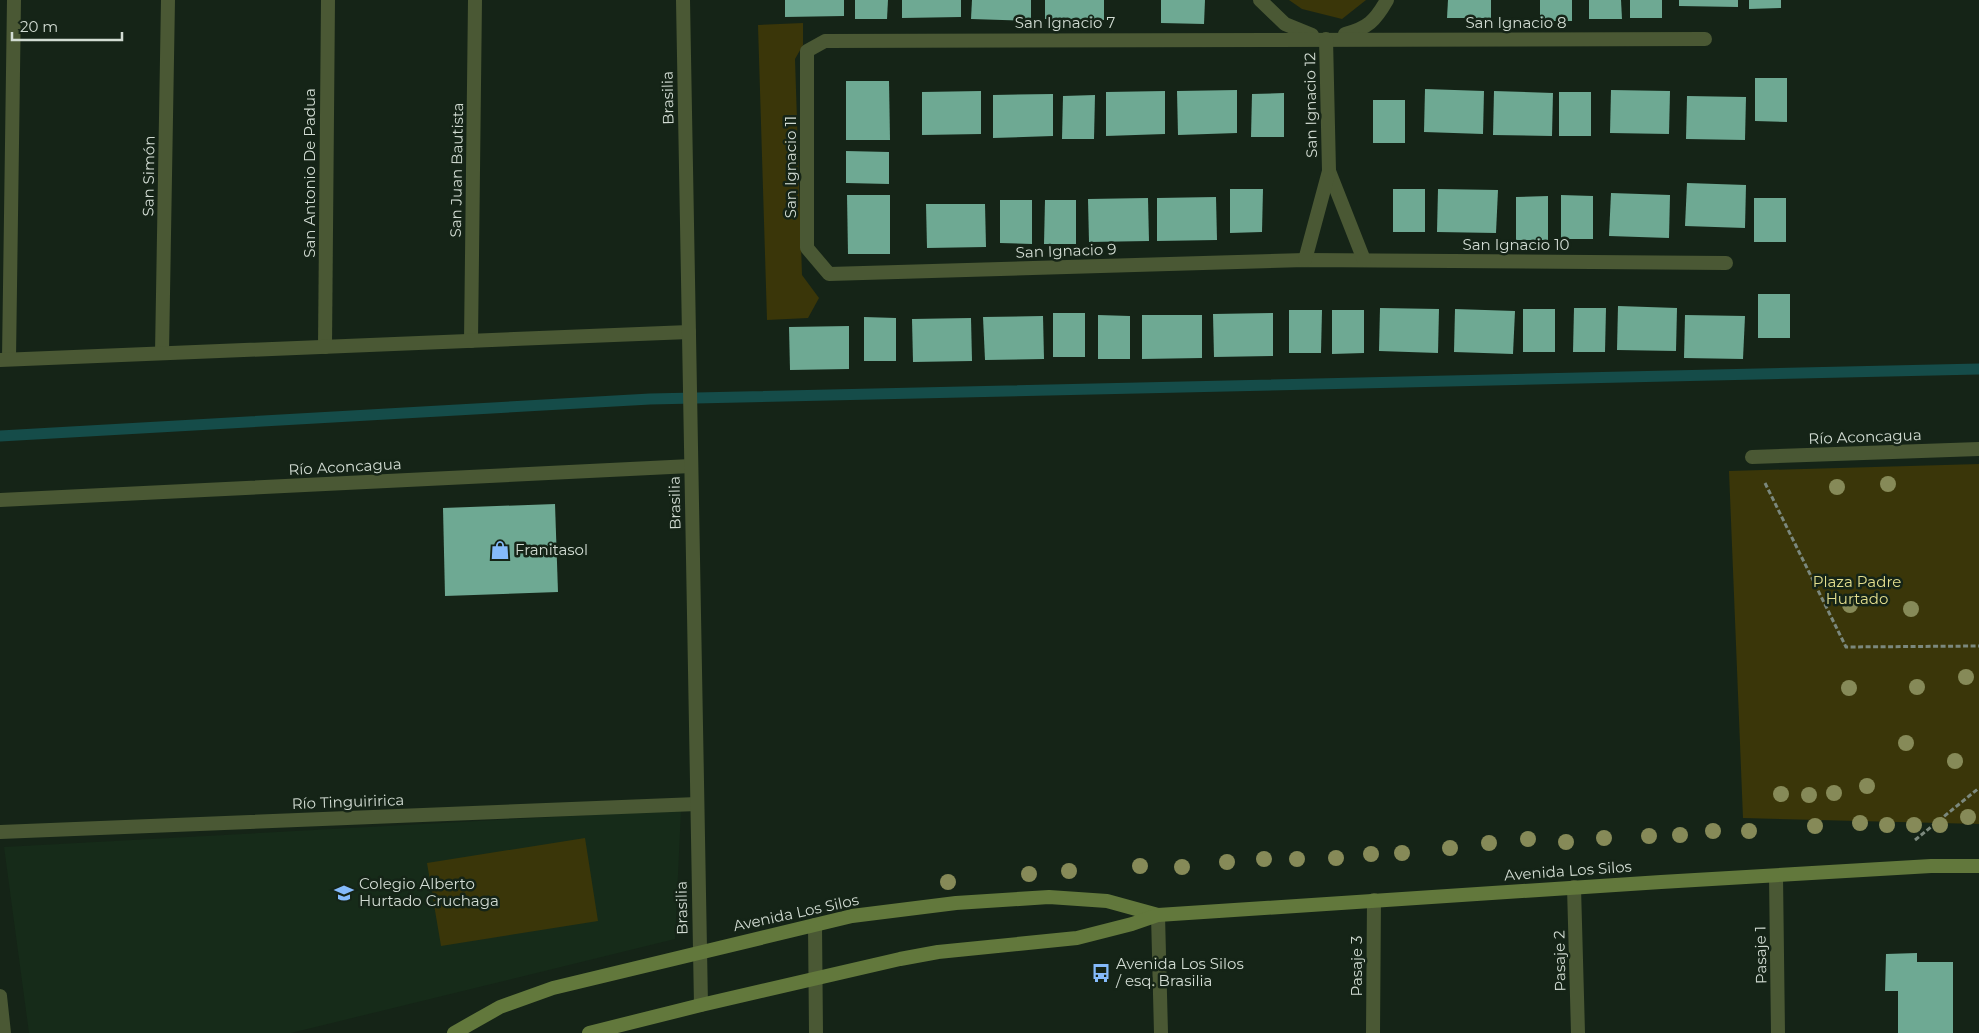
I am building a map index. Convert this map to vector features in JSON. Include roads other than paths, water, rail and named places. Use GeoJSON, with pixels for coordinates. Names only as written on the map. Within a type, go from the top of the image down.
{"type":"FeatureCollection","features":[{"type":"Feature","properties":{"kind":"main road","name":"Avenida Los Silos"},"geometry":{"type":"LineString","coordinates":[[589,1033],[701,1005],[938,952],[1077,938],[1158,915],[1574,887],[1879,869],[1979,866]]}},
{"type":"Feature","properties":{"kind":"main road","name":"Avenida Los Silos"},"geometry":{"type":"LineString","coordinates":[[454,1033],[500,1007],[526,996],[815,925],[903,909],[1004,899],[1049,897],[1107,902],[1158,915]]}},
{"type":"Feature","properties":{"kind":"street"},"geometry":{"type":"LineString","coordinates":[[14,0],[4,359],[689,332]]}},
{"type":"Feature","properties":{"kind":"street","name":"San Simón"},"geometry":{"type":"LineString","coordinates":[[162,353],[168,0]]}},
{"type":"Feature","properties":{"kind":"street","name":"San Antonio De Padua"},"geometry":{"type":"LineString","coordinates":[[325,347],[328,0]]}},
{"type":"Feature","properties":{"kind":"street","name":"San Juan Bautista"},"geometry":{"type":"LineString","coordinates":[[471,341],[475,0]]}},
{"type":"Feature","properties":{"kind":"street","name":"Brasilia"},"geometry":{"type":"LineString","coordinates":[[682,0],[701,1005]]}},
{"type":"Feature","properties":{"kind":"street","name":"San Ignacio 12"},"geometry":{"type":"LineString","coordinates":[[1260,0],[1285,24],[1326,39],[1364,29],[1379,14],[1387,0]]}},
{"type":"Feature","properties":{"kind":"street","name":"San Ignacio 12"},"geometry":{"type":"LineString","coordinates":[[1305,260],[1329,171],[1326,39]]}},
{"type":"Feature","properties":{"kind":"street","name":"San Ignacio 8"},"geometry":{"type":"LineString","coordinates":[[1326,39],[1705,39]]}},
{"type":"Feature","properties":{"kind":"street","name":"San Ignacio 7"},"geometry":{"type":"LineString","coordinates":[[808,52],[825,41],[1326,39]]}},
{"type":"Feature","properties":{"kind":"street","name":"San Ignacio 11"},"geometry":{"type":"LineString","coordinates":[[808,52],[807,248],[829,274]]}},
{"type":"Feature","properties":{"kind":"street","name":"San Ignacio 12"},"geometry":{"type":"LineString","coordinates":[[1329,171],[1364,260]]}},
{"type":"Feature","properties":{"kind":"street","name":"San Ignacio 9"},"geometry":{"type":"LineString","coordinates":[[829,274],[1305,260]]}},
{"type":"Feature","properties":{"kind":"street","name":"San Ignacio 10"},"geometry":{"type":"LineString","coordinates":[[1305,260],[1726,263]]}},
{"type":"Feature","properties":{"kind":"street","name":"Río Aconcagua"},"geometry":{"type":"LineString","coordinates":[[1752,457],[1979,449]]}},
{"type":"Feature","properties":{"kind":"street","name":"Río Aconcagua"},"geometry":{"type":"LineString","coordinates":[[0,500],[691,466]]}},
{"type":"Feature","properties":{"kind":"street","name":"Río Tinguiririca"},"geometry":{"type":"LineString","coordinates":[[0,832],[697,804]]}},
{"type":"Feature","properties":{"kind":"street","name":"Pasaje 1"},"geometry":{"type":"LineString","coordinates":[[1776,876],[1778,1033]]}},
{"type":"Feature","properties":{"kind":"street","name":"Pasaje 2"},"geometry":{"type":"LineString","coordinates":[[1574,887],[1578,1033]]}},
{"type":"Feature","properties":{"kind":"street","name":"Pasaje 3"},"geometry":{"type":"LineString","coordinates":[[1372,1033],[1374,900]]}},
{"type":"Feature","properties":{"kind":"street"},"geometry":{"type":"LineString","coordinates":[[1158,915],[1161,1033]]}},
{"type":"Feature","properties":{"kind":"street"},"geometry":{"type":"LineString","coordinates":[[815,925],[816,1033]]}},
{"type":"Feature","properties":{"kind":"street"},"geometry":{"type":"LineString","coordinates":[[0,996],[4,1033]]}},
{"type":"Feature","properties":{"kind":"waterway"},"geometry":{"type":"LineString","coordinates":[[0,436],[650,399],[1979,369]]}},
{"type":"Feature","properties":{"kind":"place","name":"Franitasol"},"geometry":{"type":"Point","coordinates":[500,550]}},
{"type":"Feature","properties":{"kind":"place","name":"Colegio Alberto Hurtado Cruchaga"},"geometry":{"type":"Point","coordinates":[344,893]}},
{"type":"Feature","properties":{"kind":"place","name":"Avenida Los Silos / esq. Brasilia"},"geometry":{"type":"Point","coordinates":[1101,973]}},
{"type":"Feature","properties":{"kind":"park label","name":"Plaza Padre Hurtado"},"geometry":{"type":"Point","coordinates":[1857,590]}}]}
